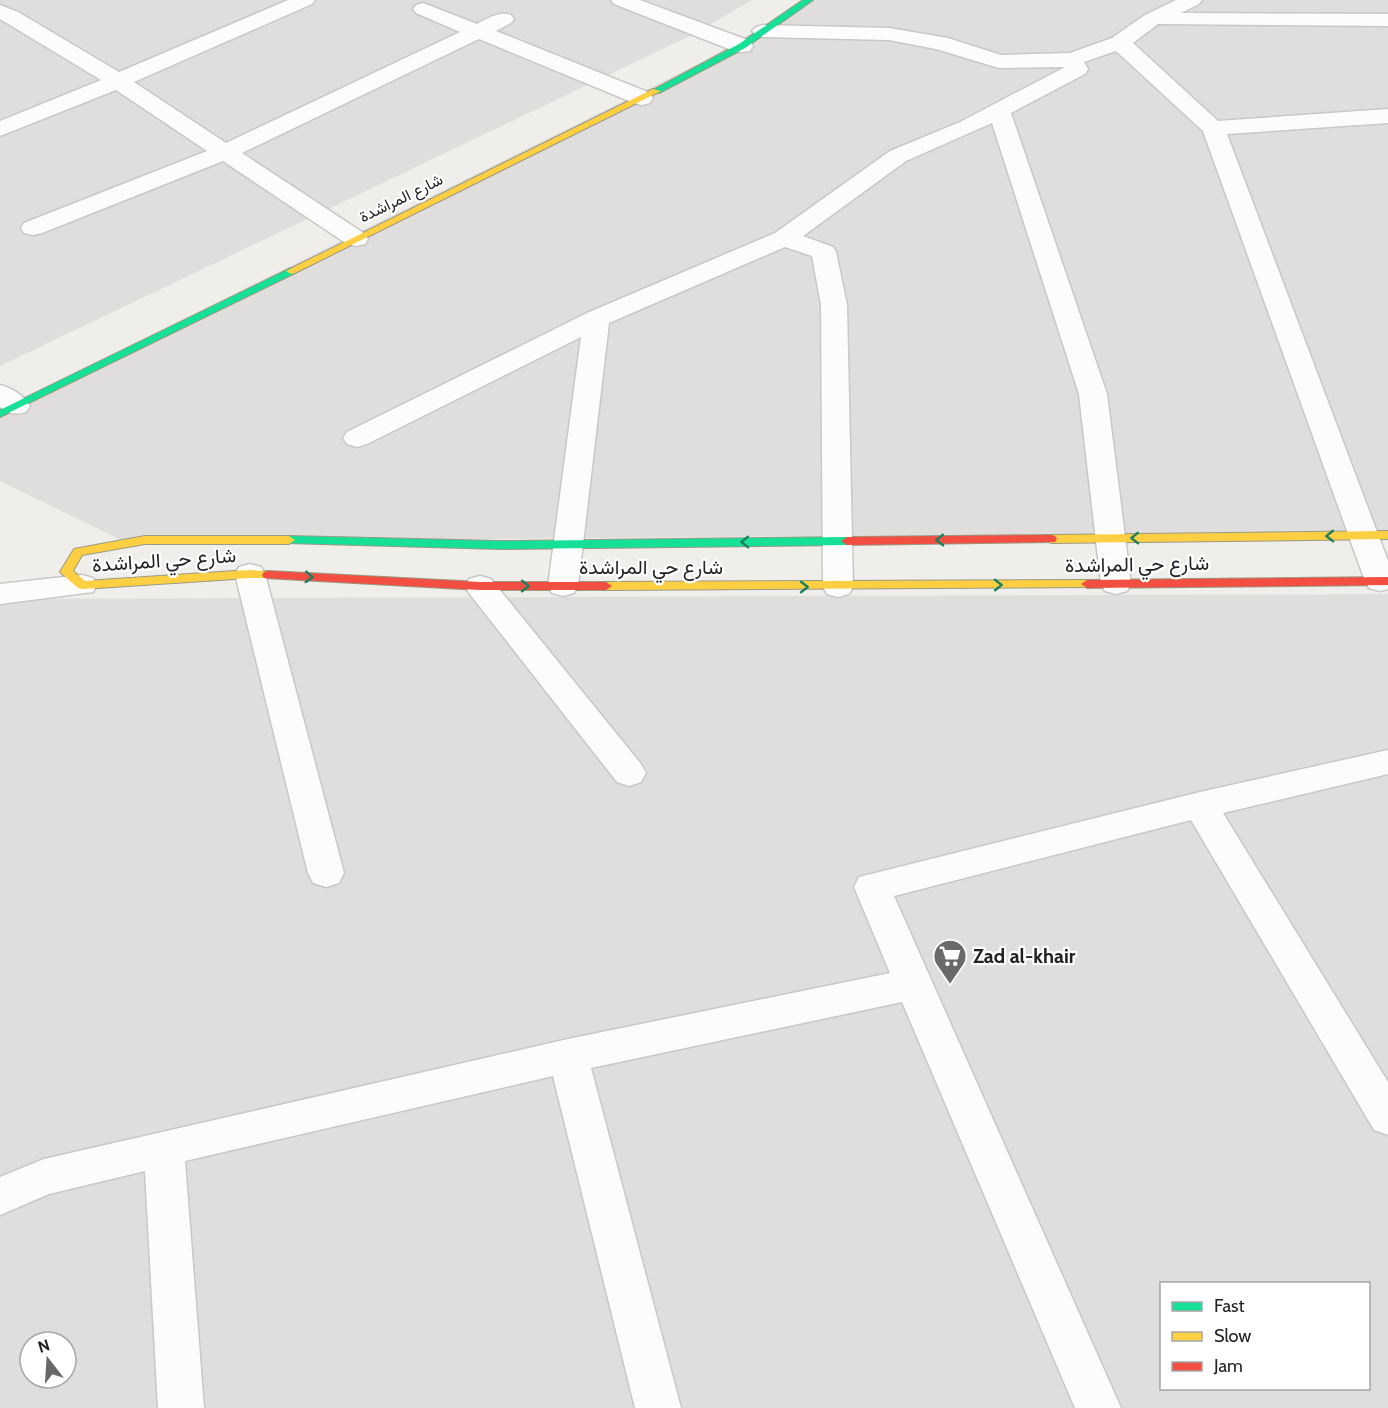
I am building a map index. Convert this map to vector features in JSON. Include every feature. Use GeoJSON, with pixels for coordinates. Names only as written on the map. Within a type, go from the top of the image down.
{"type":"FeatureCollection","features":[{"type":"Feature","properties":{"kind":"street"},"geometry":{"type":"LineString","coordinates":[[248,0],[274,13]]}},
{"type":"Feature","properties":{"kind":"street"},"geometry":{"type":"LineString","coordinates":[[0,129],[305,0]]}},
{"type":"Feature","properties":{"kind":"street"},"geometry":{"type":"LineString","coordinates":[[621,0],[742,46]]}},
{"type":"Feature","properties":{"kind":"street","name":"شارع المراشدة"},"geometry":{"type":"LineString","coordinates":[[5,405],[356,238],[642,98],[742,46],[809,0]]}},
{"type":"Feature","properties":{"kind":"street"},"geometry":{"type":"LineString","coordinates":[[763,31],[890,33],[940,43],[999,62],[1072,59],[1120,43],[1152,19],[1192,0]]}},
{"type":"Feature","properties":{"kind":"street"},"geometry":{"type":"LineString","coordinates":[[423,9],[642,98]]}},
{"type":"Feature","properties":{"kind":"street"},"geometry":{"type":"LineString","coordinates":[[0,11],[23,22],[63,51],[83,58],[356,238]]}},
{"type":"Feature","properties":{"kind":"street"},"geometry":{"type":"LineString","coordinates":[[33,228],[225,152],[504,19]]}},
{"type":"Feature","properties":{"kind":"street"},"geometry":{"type":"LineString","coordinates":[[1152,19],[1388,20]]}},
{"type":"Feature","properties":{"kind":"street"},"geometry":{"type":"LineString","coordinates":[[1120,43],[1213,128],[1376,535],[1384,581]]}},
{"type":"Feature","properties":{"kind":"street"},"geometry":{"type":"LineString","coordinates":[[357,438],[596,319],[784,238],[898,156],[968,127],[1077,69],[1072,59]]}},
{"type":"Feature","properties":{"kind":"street"},"geometry":{"type":"LineString","coordinates":[[999,110],[1093,394],[1116,584]]}},
{"type":"Feature","properties":{"kind":"street"},"geometry":{"type":"LineString","coordinates":[[1213,128],[1388,116]]}},
{"type":"Feature","properties":{"kind":"street"},"geometry":{"type":"LineString","coordinates":[[784,238],[824,252],[834,305],[838,587]]}},
{"type":"Feature","properties":{"kind":"street"},"geometry":{"type":"LineString","coordinates":[[563,586],[596,319]]}},
{"type":"Feature","properties":{"kind":"street","name":"شارع حي المراشدة"},"geometry":{"type":"LineString","coordinates":[[1376,535],[568,544],[145,540],[78,552],[66,572],[82,585],[250,574],[480,586],[838,587],[1384,581]]}},
{"type":"Feature","properties":{"kind":"street"},"geometry":{"type":"LineString","coordinates":[[250,574],[326,873]]}},
{"type":"Feature","properties":{"kind":"street"},"geometry":{"type":"LineString","coordinates":[[0,594],[82,585]]}},
{"type":"Feature","properties":{"kind":"street"},"geometry":{"type":"LineString","coordinates":[[480,586],[629,773]]}},
{"type":"Feature","properties":{"kind":"street"},"geometry":{"type":"LineString","coordinates":[[1098,1408],[872,887],[1200,805],[1388,762]]}},
{"type":"Feature","properties":{"kind":"street"},"geometry":{"type":"LineString","coordinates":[[1200,805],[1388,1118]]}},
{"type":"Feature","properties":{"kind":"street"},"geometry":{"type":"LineString","coordinates":[[0,1196],[44,1177],[164,1148],[568,1056],[913,984]]}},
{"type":"Feature","properties":{"kind":"street"},"geometry":{"type":"LineString","coordinates":[[568,1056],[658,1408]]}},
{"type":"Feature","properties":{"kind":"street"},"geometry":{"type":"LineString","coordinates":[[164,1148],[181,1408]]}},
{"type":"Feature","properties":{"kind":"shaded area"},"geometry":{"type":"Polygon","coordinates":[[[0,0],[752,0],[694,34],[0,366],[0,0]]]}},
{"type":"Feature","properties":{"kind":"shaded area"},"geometry":{"type":"Polygon","coordinates":[[[806,0],[1388,0],[1388,531],[125,542],[0,481],[0,410],[704,61],[806,0]]]}},
{"type":"Feature","properties":{"kind":"shaded area"},"geometry":{"type":"Polygon","coordinates":[[[1388,594],[1388,1408],[0,1408],[0,599],[1388,594]]]}},
{"type":"Feature","properties":{"kind":"traffic: fast"},"geometry":{"type":"LineString","coordinates":[[656,91],[742,46],[809,0]]}},
{"type":"Feature","properties":{"kind":"traffic: fast"},"geometry":{"type":"LineString","coordinates":[[0,414],[291,271]]}},
{"type":"Feature","properties":{"kind":"traffic: fast"},"geometry":{"type":"LineString","coordinates":[[289,540],[500,545],[847,541]]}},
{"type":"Feature","properties":{"kind":"traffic: slow"},"geometry":{"type":"LineString","coordinates":[[291,271],[656,91]]}},
{"type":"Feature","properties":{"kind":"traffic: slow"},"geometry":{"type":"LineString","coordinates":[[1051,539],[1388,535]]}},
{"type":"Feature","properties":{"kind":"traffic: slow"},"geometry":{"type":"LineString","coordinates":[[268,575],[250,574],[82,585],[66,572],[78,552],[145,540],[289,540]]}},
{"type":"Feature","properties":{"kind":"traffic: slow"},"geometry":{"type":"LineString","coordinates":[[606,586],[1087,584]]}},
{"type":"Feature","properties":{"kind":"traffic: jam"},"geometry":{"type":"LineString","coordinates":[[847,541],[1051,539]]}},
{"type":"Feature","properties":{"kind":"traffic: jam"},"geometry":{"type":"LineString","coordinates":[[268,575],[480,586],[606,586]]}},
{"type":"Feature","properties":{"kind":"traffic: jam"},"geometry":{"type":"LineString","coordinates":[[1087,584],[1388,581]]}},
{"type":"Feature","properties":{"kind":"place","name":"Zad al-khair"},"geometry":{"type":"Point","coordinates":[950,985]}}]}
